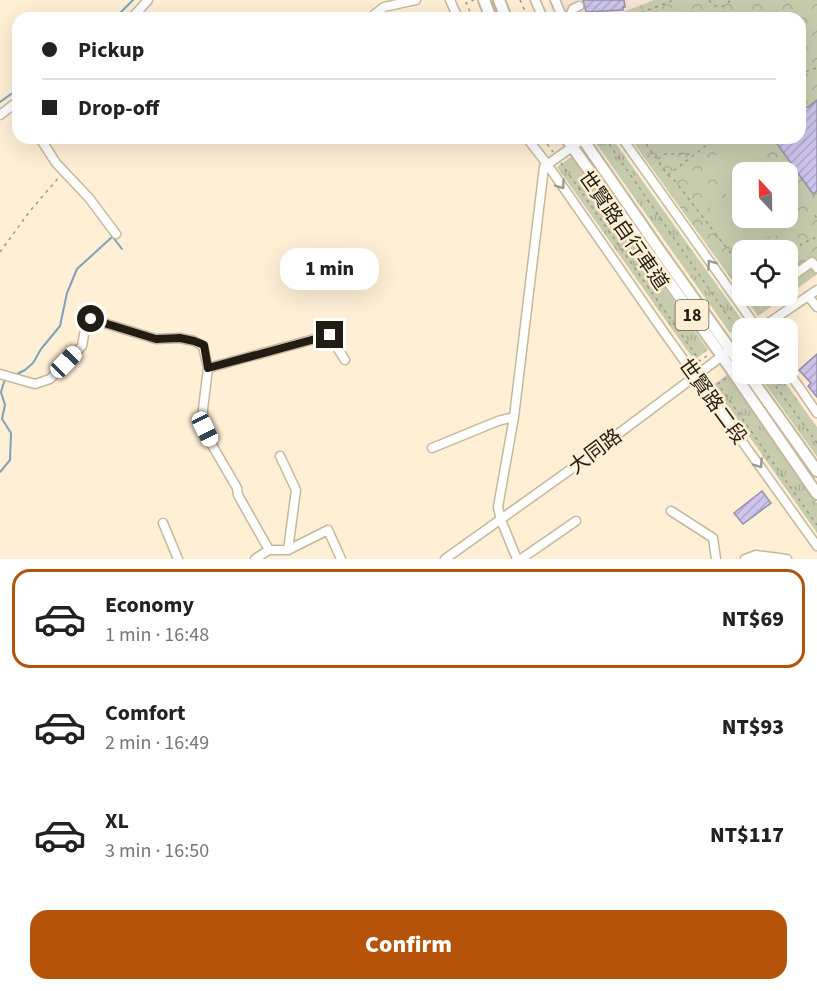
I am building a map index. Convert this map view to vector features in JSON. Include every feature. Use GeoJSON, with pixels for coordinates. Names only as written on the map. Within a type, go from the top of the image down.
{"type":"FeatureCollection","features":[{"type":"Feature","properties":{"kind":"main road","name":"世賢路二段"},"geometry":{"type":"LineString","coordinates":[[570,144],[726,353],[732,358]]}},
{"type":"Feature","properties":{"kind":"main road","name":"世賢路二段"},"geometry":{"type":"LineString","coordinates":[[585,144],[658,248],[817,494]]}},
{"type":"Feature","properties":{"kind":"main road"},"geometry":{"type":"LineString","coordinates":[[755,384],[817,471]]}},
{"type":"Feature","properties":{"kind":"street"},"geometry":{"type":"LineString","coordinates":[[137,12],[148,0]]}},
{"type":"Feature","properties":{"kind":"street"},"geometry":{"type":"LineString","coordinates":[[378,12],[384,7],[416,0]]}},
{"type":"Feature","properties":{"kind":"street"},"geometry":{"type":"LineString","coordinates":[[571,12],[579,6]]}},
{"type":"Feature","properties":{"kind":"street"},"geometry":{"type":"LineString","coordinates":[[0,116],[12,106]]}},
{"type":"Feature","properties":{"kind":"street"},"geometry":{"type":"LineString","coordinates":[[44,144],[56,163],[89,198],[116,234]]}},
{"type":"Feature","properties":{"kind":"street","name":"世賢路二段"},"geometry":{"type":"LineString","coordinates":[[532,144],[817,546]]}},
{"type":"Feature","properties":{"kind":"street"},"geometry":{"type":"LineString","coordinates":[[567,144],[544,167],[514,417],[498,507],[501,520],[519,559],[576,521]]}},
{"type":"Feature","properties":{"kind":"street"},"geometry":{"type":"LineString","coordinates":[[626,144],[752,318]]}},
{"type":"Feature","properties":{"kind":"street"},"geometry":{"type":"LineString","coordinates":[[798,272],[812,262],[817,268]]}},
{"type":"Feature","properties":{"kind":"street"},"geometry":{"type":"LineString","coordinates":[[774,318],[817,290]]}},
{"type":"Feature","properties":{"kind":"street"},"geometry":{"type":"LineString","coordinates":[[808,296],[817,307]]}},
{"type":"Feature","properties":{"kind":"street"},"geometry":{"type":"LineString","coordinates":[[0,374],[35,384],[50,379],[82,346],[86,324],[91,319],[156,339],[180,338],[204,345],[208,368],[203,425],[269,550]]}},
{"type":"Feature","properties":{"kind":"street"},"geometry":{"type":"LineString","coordinates":[[208,368],[330,335],[345,360]]}},
{"type":"Feature","properties":{"kind":"street","name":"大同路"},"geometry":{"type":"LineString","coordinates":[[445,559],[574,467],[732,348]]}},
{"type":"Feature","properties":{"kind":"street"},"geometry":{"type":"LineString","coordinates":[[797,384],[817,413]]}},
{"type":"Feature","properties":{"kind":"street"},"geometry":{"type":"LineString","coordinates":[[432,448],[498,421],[514,417]]}},
{"type":"Feature","properties":{"kind":"street"},"geometry":{"type":"LineString","coordinates":[[280,456],[296,490],[288,550]]}},
{"type":"Feature","properties":{"kind":"street"},"geometry":{"type":"LineString","coordinates":[[671,511],[713,538],[716,559]]}},
{"type":"Feature","properties":{"kind":"street"},"geometry":{"type":"LineString","coordinates":[[163,524],[178,559]]}},
{"type":"Feature","properties":{"kind":"street"},"geometry":{"type":"LineString","coordinates":[[255,559],[269,550],[288,550],[328,530],[341,559]]}},
{"type":"Feature","properties":{"kind":"street"},"geometry":{"type":"LineString","coordinates":[[745,559],[756,555],[787,559]]}},
{"type":"Feature","properties":{"kind":"path"},"geometry":{"type":"LineString","coordinates":[[470,12],[466,3],[474,0]]}},
{"type":"Feature","properties":{"kind":"path"},"geometry":{"type":"LineString","coordinates":[[643,12],[674,0]]}},
{"type":"Feature","properties":{"kind":"path"},"geometry":{"type":"LineString","coordinates":[[709,0],[713,5],[720,7],[727,5],[730,0]]}},
{"type":"Feature","properties":{"kind":"path"},"geometry":{"type":"LineString","coordinates":[[720,7],[720,12]]}},
{"type":"Feature","properties":{"kind":"path"},"geometry":{"type":"LineString","coordinates":[[547,144],[550,148]]}},
{"type":"Feature","properties":{"kind":"path","name":"世賢路自行車道"},"geometry":{"type":"LineString","coordinates":[[609,144],[732,321]]}},
{"type":"Feature","properties":{"kind":"path"},"geometry":{"type":"LineString","coordinates":[[646,144],[732,255]]}},
{"type":"Feature","properties":{"kind":"path"},"geometry":{"type":"LineString","coordinates":[[668,175],[708,144]]}},
{"type":"Feature","properties":{"kind":"path"},"geometry":{"type":"LineString","coordinates":[[657,159],[665,154],[695,154]]}},
{"type":"Feature","properties":{"kind":"path","name":"世賢路自行車道"},"geometry":{"type":"LineString","coordinates":[[560,162],[700,361],[710,354]]}},
{"type":"Feature","properties":{"kind":"path"},"geometry":{"type":"LineString","coordinates":[[0,252],[30,211],[64,171]]}},
{"type":"Feature","properties":{"kind":"path"},"geometry":{"type":"LineString","coordinates":[[815,215],[817,219]]}},
{"type":"Feature","properties":{"kind":"path"},"geometry":{"type":"LineString","coordinates":[[798,247],[817,237]]}},
{"type":"Feature","properties":{"kind":"path"},"geometry":{"type":"LineString","coordinates":[[727,377],[718,384],[817,525]]}},
{"type":"Feature","properties":{"kind":"path"},"geometry":{"type":"LineString","coordinates":[[774,384],[817,443]]}},
{"type":"Feature","properties":{"kind":"shaded area"},"geometry":{"type":"Polygon","coordinates":[[[548,0],[654,0],[623,12],[553,12],[548,0]]]}},
{"type":"Feature","properties":{"kind":"green space"},"geometry":{"type":"Polygon","coordinates":[[[654,0],[817,0],[817,274],[798,288],[798,240],[732,240],[732,280],[634,144],[806,144],[806,12],[623,12],[654,0]]]}},
{"type":"Feature","properties":{"kind":"green space"},"geometry":{"type":"Polygon","coordinates":[[[596,144],[616,144],[740,318],[732,318],[730,333],[596,144]]]}},
{"type":"Feature","properties":{"kind":"green space"},"geometry":{"type":"Polygon","coordinates":[[[727,146],[739,148],[753,162],[732,162],[732,202],[716,180],[713,162],[717,153],[727,146]]]}},
{"type":"Feature","properties":{"kind":"green space"},"geometry":{"type":"Polygon","coordinates":[[[572,156],[708,350],[694,360],[557,167],[572,156]]]}},
{"type":"Feature","properties":{"kind":"green space"},"geometry":{"type":"Polygon","coordinates":[[[706,181],[732,216],[732,228],[741,228],[750,240],[734,240],[696,188],[706,181]]]}},
{"type":"Feature","properties":{"kind":"green space"},"geometry":{"type":"Polygon","coordinates":[[[752,228],[786,228],[782,233],[774,236],[757,233],[752,228]]]}},
{"type":"Feature","properties":{"kind":"green space"},"geometry":{"type":"Polygon","coordinates":[[[750,306],[772,306],[758,316],[750,306]]]}},
{"type":"Feature","properties":{"kind":"green space"},"geometry":{"type":"Polygon","coordinates":[[[727,375],[817,503],[817,533],[713,385],[727,375]]]}},
{"type":"Feature","properties":{"kind":"green space"},"geometry":{"type":"Polygon","coordinates":[[[765,384],[786,384],[817,427],[817,457],[765,384]]]}},
{"type":"Feature","properties":{"kind":"building"},"geometry":{"type":"Polygon","coordinates":[[[583,0],[624,0],[625,7],[623,10],[586,12],[583,0]]]}},
{"type":"Feature","properties":{"kind":"building"},"geometry":{"type":"Polygon","coordinates":[[[817,100],[817,191],[813,194],[798,173],[798,162],[790,162],[777,144],[806,144],[806,107],[817,100]]]}},
{"type":"Feature","properties":{"kind":"building"},"geometry":{"type":"Polygon","coordinates":[[[817,354],[817,397],[808,386],[811,383],[799,370],[817,354]]]}},
{"type":"Feature","properties":{"kind":"building"},"geometry":{"type":"Polygon","coordinates":[[[762,491],[771,503],[743,524],[734,513],[762,491]]]}},
{"type":"Feature","properties":{"kind":"waterway"},"geometry":{"type":"LineString","coordinates":[[121,12],[133,0]]}},
{"type":"Feature","properties":{"kind":"waterway"},"geometry":{"type":"LineString","coordinates":[[0,102],[12,93]]}},
{"type":"Feature","properties":{"kind":"waterway"},"geometry":{"type":"LineString","coordinates":[[112,236],[122,249]]}},
{"type":"Feature","properties":{"kind":"waterway"},"geometry":{"type":"LineString","coordinates":[[17,374],[33,363],[60,326],[67,293],[77,269],[112,237]]}},
{"type":"Feature","properties":{"kind":"waterway"},"geometry":{"type":"LineString","coordinates":[[0,472],[10,460],[11,433],[2,419],[5,405],[1,392],[5,379]]}},
{"type":"Feature","properties":{"kind":"route"},"geometry":{"type":"LineString","coordinates":[[91,319],[156,339],[180,338],[204,345],[208,368],[330,335]]}}]}
